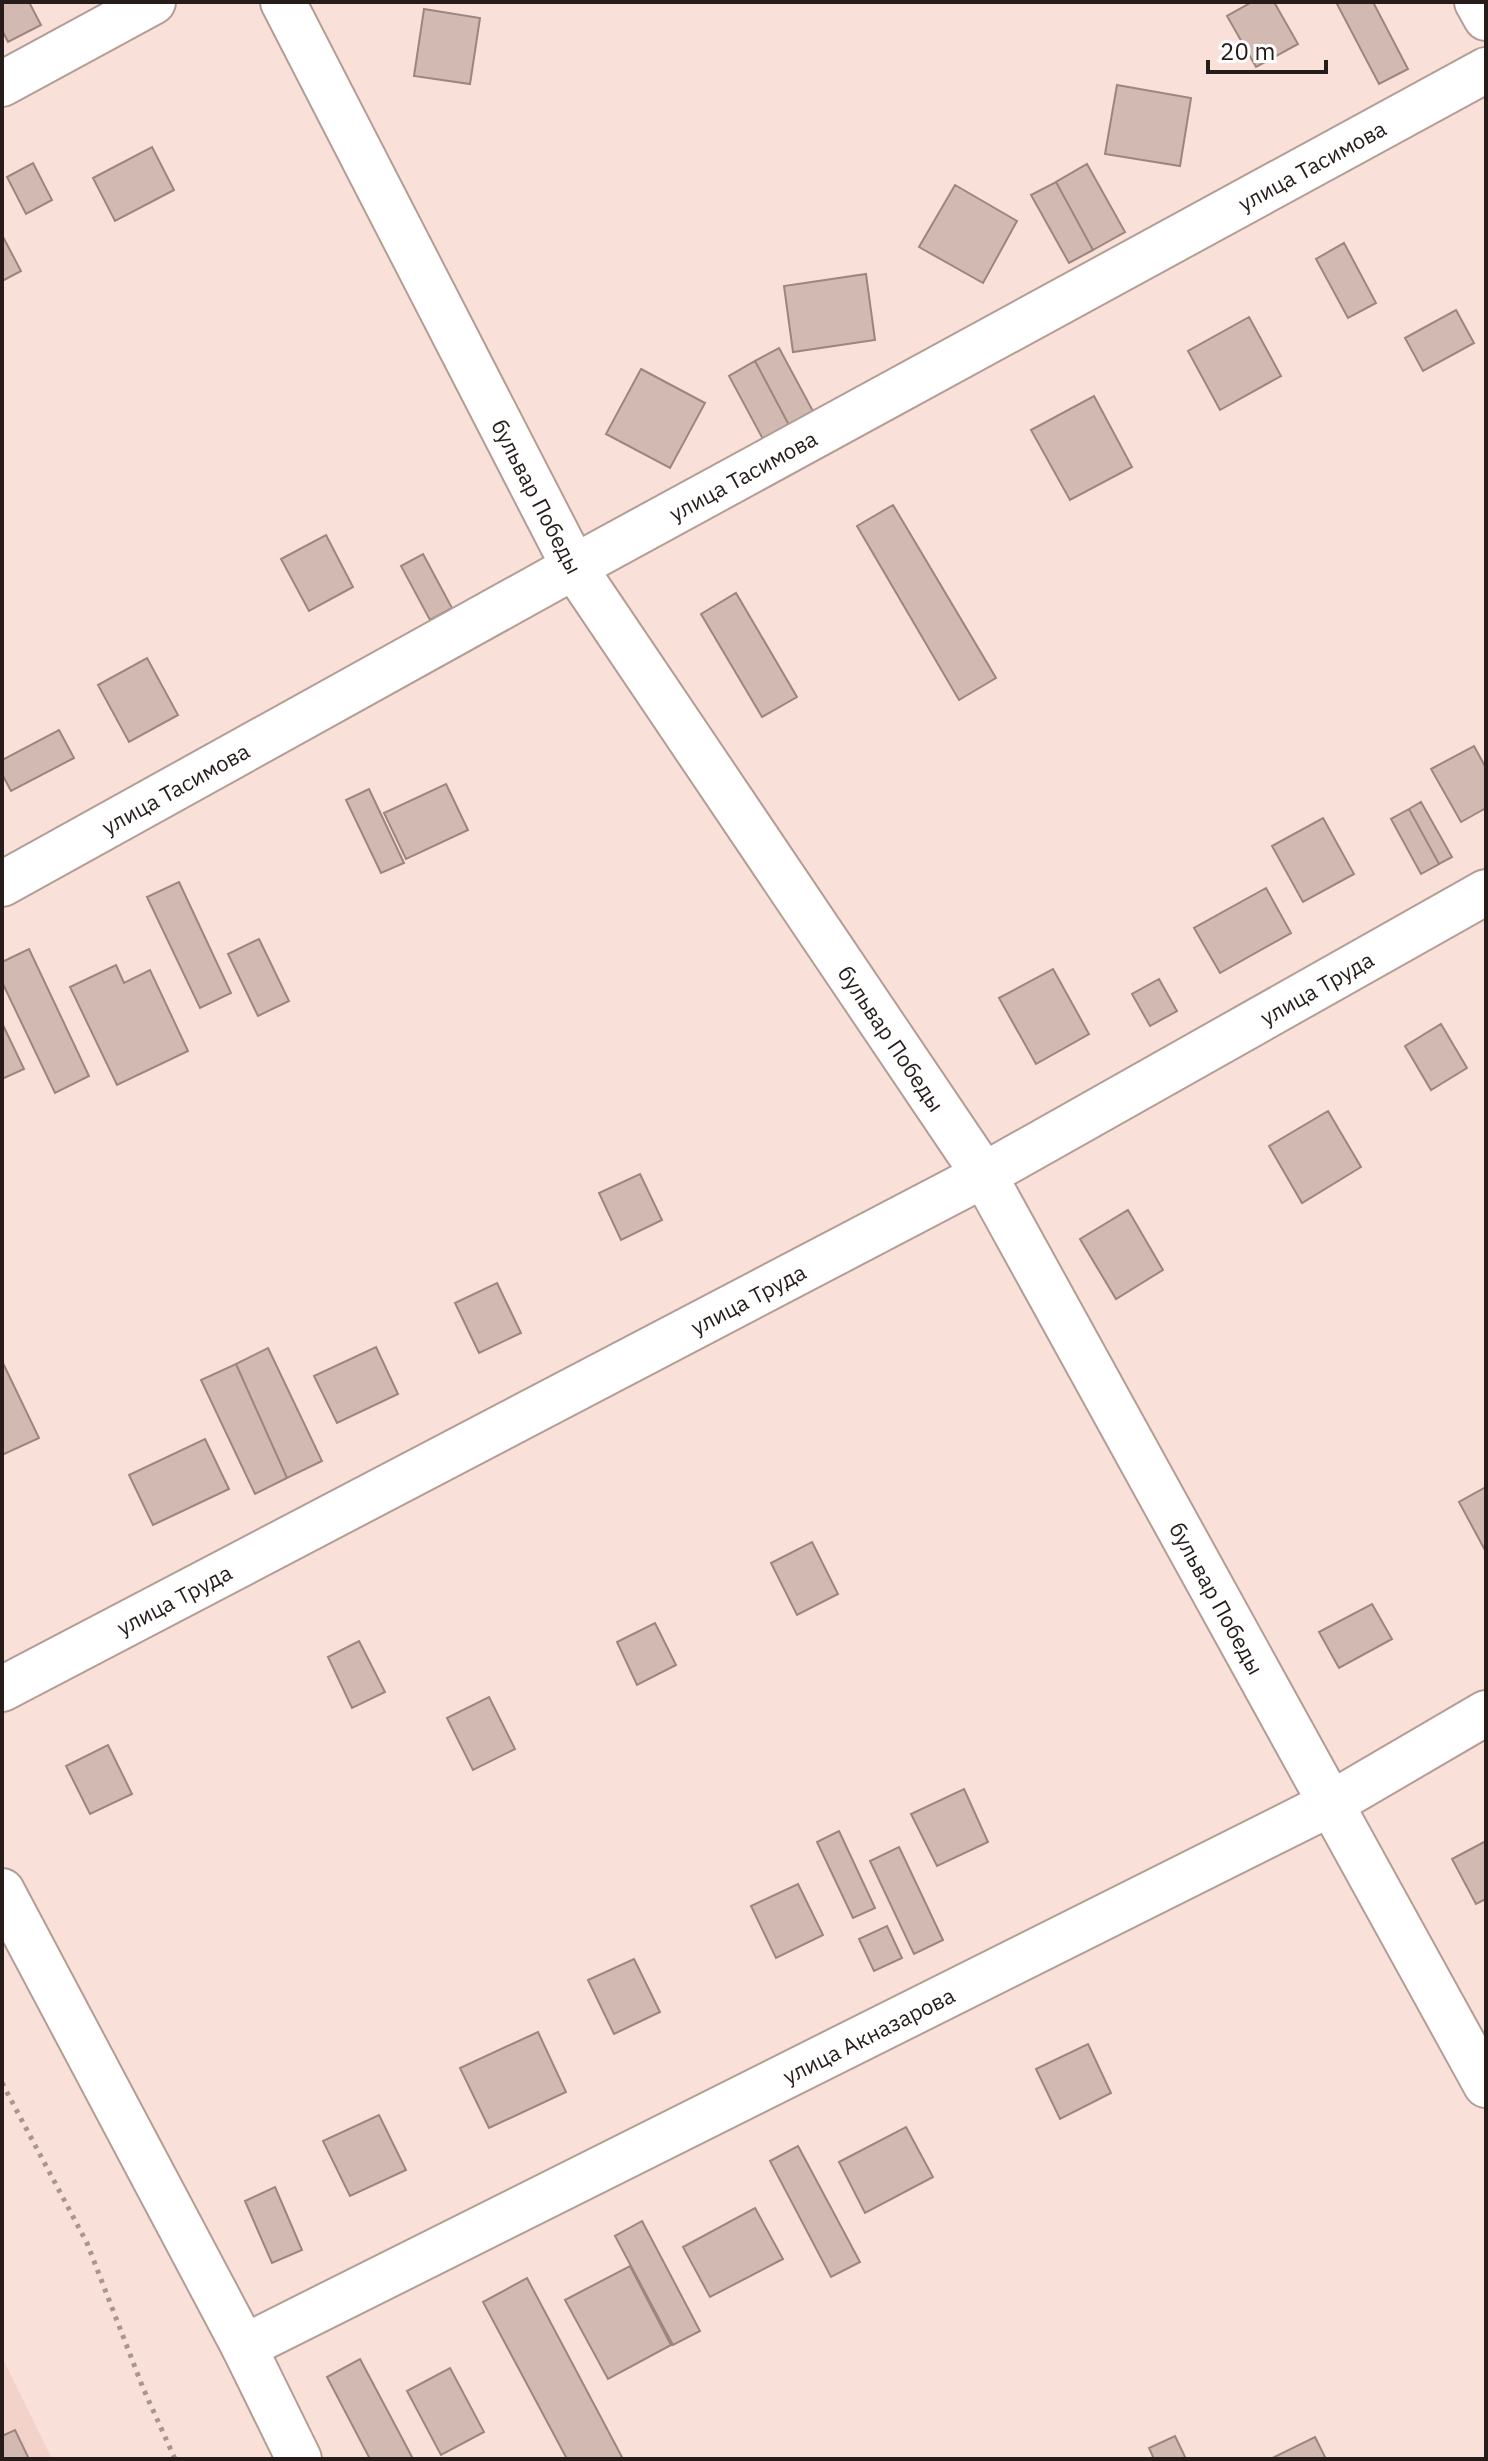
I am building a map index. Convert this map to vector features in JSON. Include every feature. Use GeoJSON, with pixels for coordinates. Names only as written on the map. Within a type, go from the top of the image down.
{"type":"FeatureCollection","features":[{"type":"Feature","properties":{"kind":"street"},"geometry":{"type":"LineString","coordinates":[[2,84],[153,2]]}},
{"type":"Feature","properties":{"kind":"street","name":"бульвар Победы"},"geometry":{"type":"LineString","coordinates":[[283,2],[574,567],[984,1175],[1486,2085]]}},
{"type":"Feature","properties":{"kind":"street"},"geometry":{"type":"LineString","coordinates":[[1477,2],[1486,18]]}},
{"type":"Feature","properties":{"kind":"street","name":"улица Тасимова"},"geometry":{"type":"LineString","coordinates":[[2,884],[574,567],[1486,70]]}},
{"type":"Feature","properties":{"kind":"street","name":"улица Труда"},"geometry":{"type":"LineString","coordinates":[[2,1689],[984,1175],[1486,892]]}},
{"type":"Feature","properties":{"kind":"street","name":"улица Акназарова"},"geometry":{"type":"LineString","coordinates":[[244,2347],[1332,1803],[1486,1713]]}},
{"type":"Feature","properties":{"kind":"street"},"geometry":{"type":"LineString","coordinates":[[2,1891],[244,2347],[299,2459]]}},
{"type":"Feature","properties":{"kind":"path"},"geometry":{"type":"LineString","coordinates":[[2,2083],[87,2243],[143,2388],[175,2459]]}},
{"type":"Feature","properties":{"kind":"shaded area"},"geometry":{"type":"Polygon","coordinates":[[[2,2357],[52,2459],[2,2459],[2,2357]]]}},
{"type":"Feature","properties":{"kind":"building"},"geometry":{"type":"Polygon","coordinates":[[[2,2],[29,2],[41,25],[8,42],[2,30],[2,2]]]}},
{"type":"Feature","properties":{"kind":"building"},"geometry":{"type":"Polygon","coordinates":[[[1252,2],[1274,2],[1298,44],[1256,67],[1227,16],[1252,2]]]}},
{"type":"Feature","properties":{"kind":"building"},"geometry":{"type":"Polygon","coordinates":[[[1336,2],[1373,2],[1408,69],[1379,84],[1336,2]]]}},
{"type":"Feature","properties":{"kind":"building"},"geometry":{"type":"Polygon","coordinates":[[[424,9],[480,18],[470,84],[414,76],[424,9]]]}},
{"type":"Feature","properties":{"kind":"building"},"geometry":{"type":"Polygon","coordinates":[[[1117,85],[1191,98],[1180,166],[1105,154],[1117,85]]]}},
{"type":"Feature","properties":{"kind":"building"},"geometry":{"type":"Polygon","coordinates":[[[152,147],[174,190],[115,221],[93,178],[152,147]]]}},
{"type":"Feature","properties":{"kind":"building"},"geometry":{"type":"Polygon","coordinates":[[[33,163],[52,200],[26,214],[7,177],[33,163]]]}},
{"type":"Feature","properties":{"kind":"building"},"geometry":{"type":"Polygon","coordinates":[[[1087,164],[1125,232],[1093,250],[1056,182],[1087,164]]]}},
{"type":"Feature","properties":{"kind":"building"},"geometry":{"type":"Polygon","coordinates":[[[1056,182],[1093,250],[1069,263],[1031,195],[1056,182]]]}},
{"type":"Feature","properties":{"kind":"building"},"geometry":{"type":"Polygon","coordinates":[[[955,185],[1017,221],[983,283],[919,247],[955,185]]]}},
{"type":"Feature","properties":{"kind":"building"},"geometry":{"type":"Polygon","coordinates":[[[2,235],[21,271],[2,281],[2,235]]]}},
{"type":"Feature","properties":{"kind":"building"},"geometry":{"type":"Polygon","coordinates":[[[1344,243],[1376,303],[1348,318],[1316,259],[1344,243]]]}},
{"type":"Feature","properties":{"kind":"building"},"geometry":{"type":"Polygon","coordinates":[[[866,274],[875,340],[793,352],[784,286],[866,274]]]}},
{"type":"Feature","properties":{"kind":"building"},"geometry":{"type":"Polygon","coordinates":[[[1456,310],[1474,343],[1423,371],[1405,338],[1456,310]]]}},
{"type":"Feature","properties":{"kind":"building"},"geometry":{"type":"Polygon","coordinates":[[[1249,317],[1281,376],[1220,410],[1188,351],[1249,317]]]}},
{"type":"Feature","properties":{"kind":"building"},"geometry":{"type":"Polygon","coordinates":[[[779,348],[814,413],[790,427],[755,361],[779,348]]]}},
{"type":"Feature","properties":{"kind":"building"},"geometry":{"type":"Polygon","coordinates":[[[755,361],[790,427],[764,441],[729,376],[755,361]]]}},
{"type":"Feature","properties":{"kind":"building"},"geometry":{"type":"Polygon","coordinates":[[[641,369],[705,403],[670,468],[606,434],[641,369]]]}},
{"type":"Feature","properties":{"kind":"building"},"geometry":{"type":"Polygon","coordinates":[[[1094,396],[1132,467],[1070,500],[1031,430],[1094,396]]]}},
{"type":"Feature","properties":{"kind":"building"},"geometry":{"type":"Polygon","coordinates":[[[893,505],[996,678],[959,700],[857,526],[893,505]]]}},
{"type":"Feature","properties":{"kind":"building"},"geometry":{"type":"Polygon","coordinates":[[[326,535],[353,587],[309,611],[281,559],[326,535]]]}},
{"type":"Feature","properties":{"kind":"building"},"geometry":{"type":"Polygon","coordinates":[[[423,554],[452,608],[430,620],[401,566],[423,554]]]}},
{"type":"Feature","properties":{"kind":"building"},"geometry":{"type":"Polygon","coordinates":[[[736,593],[797,697],[762,717],[701,614],[736,593]]]}},
{"type":"Feature","properties":{"kind":"building"},"geometry":{"type":"Polygon","coordinates":[[[147,658],[178,715],[129,742],[98,685],[147,658]]]}},
{"type":"Feature","properties":{"kind":"building"},"geometry":{"type":"Polygon","coordinates":[[[59,730],[74,758],[11,791],[2,774],[2,760],[59,730]]]}},
{"type":"Feature","properties":{"kind":"building"},"geometry":{"type":"Polygon","coordinates":[[[1474,746],[1486,768],[1486,808],[1461,822],[1431,769],[1474,746]]]}},
{"type":"Feature","properties":{"kind":"building"},"geometry":{"type":"Polygon","coordinates":[[[446,784],[468,830],[406,859],[384,813],[446,784]]]}},
{"type":"Feature","properties":{"kind":"building"},"geometry":{"type":"Polygon","coordinates":[[[369,789],[404,863],[381,873],[346,800],[369,789]]]}},
{"type":"Feature","properties":{"kind":"building"},"geometry":{"type":"Polygon","coordinates":[[[1421,802],[1452,857],[1439,864],[1409,809],[1421,802]]]}},
{"type":"Feature","properties":{"kind":"building"},"geometry":{"type":"Polygon","coordinates":[[[1409,809],[1439,864],[1421,874],[1391,819],[1409,809]]]}},
{"type":"Feature","properties":{"kind":"building"},"geometry":{"type":"Polygon","coordinates":[[[1323,818],[1354,874],[1303,902],[1272,846],[1323,818]]]}},
{"type":"Feature","properties":{"kind":"building"},"geometry":{"type":"Polygon","coordinates":[[[179,882],[231,993],[200,1008],[147,897],[179,882]]]}},
{"type":"Feature","properties":{"kind":"building"},"geometry":{"type":"Polygon","coordinates":[[[1266,888],[1291,933],[1220,973],[1194,928],[1266,888]]]}},
{"type":"Feature","properties":{"kind":"building"},"geometry":{"type":"Polygon","coordinates":[[[259,939],[289,1001],[258,1016],[228,954],[259,939]]]}},
{"type":"Feature","properties":{"kind":"building"},"geometry":{"type":"Polygon","coordinates":[[[29,949],[89,1076],[55,1093],[2,982],[2,962],[29,949]]]}},
{"type":"Feature","properties":{"kind":"building"},"geometry":{"type":"Polygon","coordinates":[[[116,965],[124,983],[150,970],[188,1051],[117,1085],[70,987],[116,965]]]}},
{"type":"Feature","properties":{"kind":"building"},"geometry":{"type":"Polygon","coordinates":[[[1053,969],[1089,1034],[1036,1064],[999,998],[1053,969]]]}},
{"type":"Feature","properties":{"kind":"building"},"geometry":{"type":"Polygon","coordinates":[[[1159,979],[1177,1011],[1150,1026],[1132,994],[1159,979]]]}},
{"type":"Feature","properties":{"kind":"building"},"geometry":{"type":"Polygon","coordinates":[[[2,1023],[24,1069],[2,1079],[2,1023]]]}},
{"type":"Feature","properties":{"kind":"building"},"geometry":{"type":"Polygon","coordinates":[[[1441,1024],[1467,1068],[1431,1090],[1405,1046],[1441,1024]]]}},
{"type":"Feature","properties":{"kind":"building"},"geometry":{"type":"Polygon","coordinates":[[[1328,1111],[1361,1167],[1302,1203],[1269,1146],[1328,1111]]]}},
{"type":"Feature","properties":{"kind":"building"},"geometry":{"type":"Polygon","coordinates":[[[640,1174],[662,1220],[621,1240],[599,1193],[640,1174]]]}},
{"type":"Feature","properties":{"kind":"building"},"geometry":{"type":"Polygon","coordinates":[[[1128,1210],[1163,1270],[1116,1299],[1080,1239],[1128,1210]]]}},
{"type":"Feature","properties":{"kind":"building"},"geometry":{"type":"Polygon","coordinates":[[[497,1283],[521,1333],[479,1353],[455,1303],[497,1283]]]}},
{"type":"Feature","properties":{"kind":"building"},"geometry":{"type":"Polygon","coordinates":[[[376,1347],[398,1394],[337,1423],[314,1376],[376,1347]]]}},
{"type":"Feature","properties":{"kind":"building"},"geometry":{"type":"Polygon","coordinates":[[[268,1348],[322,1461],[287,1478],[236,1364],[268,1348]]]}},
{"type":"Feature","properties":{"kind":"building"},"geometry":{"type":"Polygon","coordinates":[[[2,1361],[39,1438],[2,1455],[2,1361]]]}},
{"type":"Feature","properties":{"kind":"building"},"geometry":{"type":"Polygon","coordinates":[[[236,1364],[287,1478],[255,1494],[201,1380],[236,1364]]]}},
{"type":"Feature","properties":{"kind":"building"},"geometry":{"type":"Polygon","coordinates":[[[205,1439],[229,1489],[153,1525],[129,1475],[205,1439]]]}},
{"type":"Feature","properties":{"kind":"building"},"geometry":{"type":"Polygon","coordinates":[[[1486,1487],[1486,1552],[1459,1502],[1486,1487]]]}},
{"type":"Feature","properties":{"kind":"building"},"geometry":{"type":"Polygon","coordinates":[[[812,1542],[838,1594],[797,1615],[771,1563],[812,1542]]]}},
{"type":"Feature","properties":{"kind":"building"},"geometry":{"type":"Polygon","coordinates":[[[1372,1604],[1392,1639],[1339,1668],[1319,1632],[1372,1604]]]}},
{"type":"Feature","properties":{"kind":"building"},"geometry":{"type":"Polygon","coordinates":[[[655,1623],[676,1665],[637,1685],[617,1642],[655,1623]]]}},
{"type":"Feature","properties":{"kind":"building"},"geometry":{"type":"Polygon","coordinates":[[[359,1641],[385,1692],[352,1708],[328,1657],[359,1641]]]}},
{"type":"Feature","properties":{"kind":"building"},"geometry":{"type":"Polygon","coordinates":[[[489,1697],[515,1749],[473,1770],[447,1718],[489,1697]]]}},
{"type":"Feature","properties":{"kind":"building"},"geometry":{"type":"Polygon","coordinates":[[[108,1745],[132,1794],[90,1814],[66,1766],[108,1745]]]}},
{"type":"Feature","properties":{"kind":"building"},"geometry":{"type":"Polygon","coordinates":[[[964,1789],[988,1842],[937,1866],[911,1814],[964,1789]]]}},
{"type":"Feature","properties":{"kind":"building"},"geometry":{"type":"Polygon","coordinates":[[[839,1831],[875,1908],[853,1918],[817,1842],[839,1831]]]}},
{"type":"Feature","properties":{"kind":"building"},"geometry":{"type":"Polygon","coordinates":[[[1486,1841],[1486,1899],[1476,1904],[1452,1859],[1486,1841]]]}},
{"type":"Feature","properties":{"kind":"building"},"geometry":{"type":"Polygon","coordinates":[[[899,1847],[943,1940],[914,1954],[870,1861],[899,1847]]]}},
{"type":"Feature","properties":{"kind":"building"},"geometry":{"type":"Polygon","coordinates":[[[798,1884],[823,1935],[776,1958],[751,1906],[798,1884]]]}},
{"type":"Feature","properties":{"kind":"building"},"geometry":{"type":"Polygon","coordinates":[[[887,1926],[902,1958],[874,1971],[859,1939],[887,1926]]]}},
{"type":"Feature","properties":{"kind":"building"},"geometry":{"type":"Polygon","coordinates":[[[634,1959],[660,2012],[614,2034],[588,1980],[634,1959]]]}},
{"type":"Feature","properties":{"kind":"building"},"geometry":{"type":"Polygon","coordinates":[[[538,2032],[566,2092],[489,2128],[460,2068],[538,2032]]]}},
{"type":"Feature","properties":{"kind":"building"},"geometry":{"type":"Polygon","coordinates":[[[1088,2044],[1111,2093],[1060,2119],[1036,2069],[1088,2044]]]}},
{"type":"Feature","properties":{"kind":"building"},"geometry":{"type":"Polygon","coordinates":[[[379,2115],[406,2170],[350,2196],[323,2141],[379,2115]]]}},
{"type":"Feature","properties":{"kind":"building"},"geometry":{"type":"Polygon","coordinates":[[[906,2127],[933,2177],[865,2213],[839,2162],[906,2127]]]}},
{"type":"Feature","properties":{"kind":"building"},"geometry":{"type":"Polygon","coordinates":[[[798,2146],[860,2262],[831,2277],[770,2161],[798,2146]]]}},
{"type":"Feature","properties":{"kind":"building"},"geometry":{"type":"Polygon","coordinates":[[[275,2187],[302,2250],[272,2263],[245,2201],[275,2187]]]}},
{"type":"Feature","properties":{"kind":"building"},"geometry":{"type":"Polygon","coordinates":[[[755,2208],[783,2259],[710,2297],[683,2247],[755,2208]]]}},
{"type":"Feature","properties":{"kind":"building"},"geometry":{"type":"Polygon","coordinates":[[[642,2221],[700,2331],[673,2345],[615,2236],[642,2221]]]}},
{"type":"Feature","properties":{"kind":"building"},"geometry":{"type":"Polygon","coordinates":[[[630,2266],[671,2345],[608,2379],[565,2300],[630,2266]]]}},
{"type":"Feature","properties":{"kind":"building"},"geometry":{"type":"Polygon","coordinates":[[[527,2278],[623,2459],[567,2459],[483,2302],[527,2278]]]}},
{"type":"Feature","properties":{"kind":"building"},"geometry":{"type":"Polygon","coordinates":[[[360,2359],[412,2457],[409,2459],[370,2459],[327,2377],[360,2359]]]}},
{"type":"Feature","properties":{"kind":"building"},"geometry":{"type":"Polygon","coordinates":[[[450,2368],[484,2432],[441,2455],[407,2391],[450,2368]]]}},
{"type":"Feature","properties":{"kind":"building"},"geometry":{"type":"Polygon","coordinates":[[[15,2430],[29,2459],[2,2459],[2,2436],[15,2430]]]}},
{"type":"Feature","properties":{"kind":"building"},"geometry":{"type":"Polygon","coordinates":[[[1175,2436],[1186,2459],[1154,2459],[1149,2448],[1175,2436]]]}},
{"type":"Feature","properties":{"kind":"building"},"geometry":{"type":"Polygon","coordinates":[[[1315,2437],[1326,2459],[1270,2459],[1315,2437]]]}}]}
